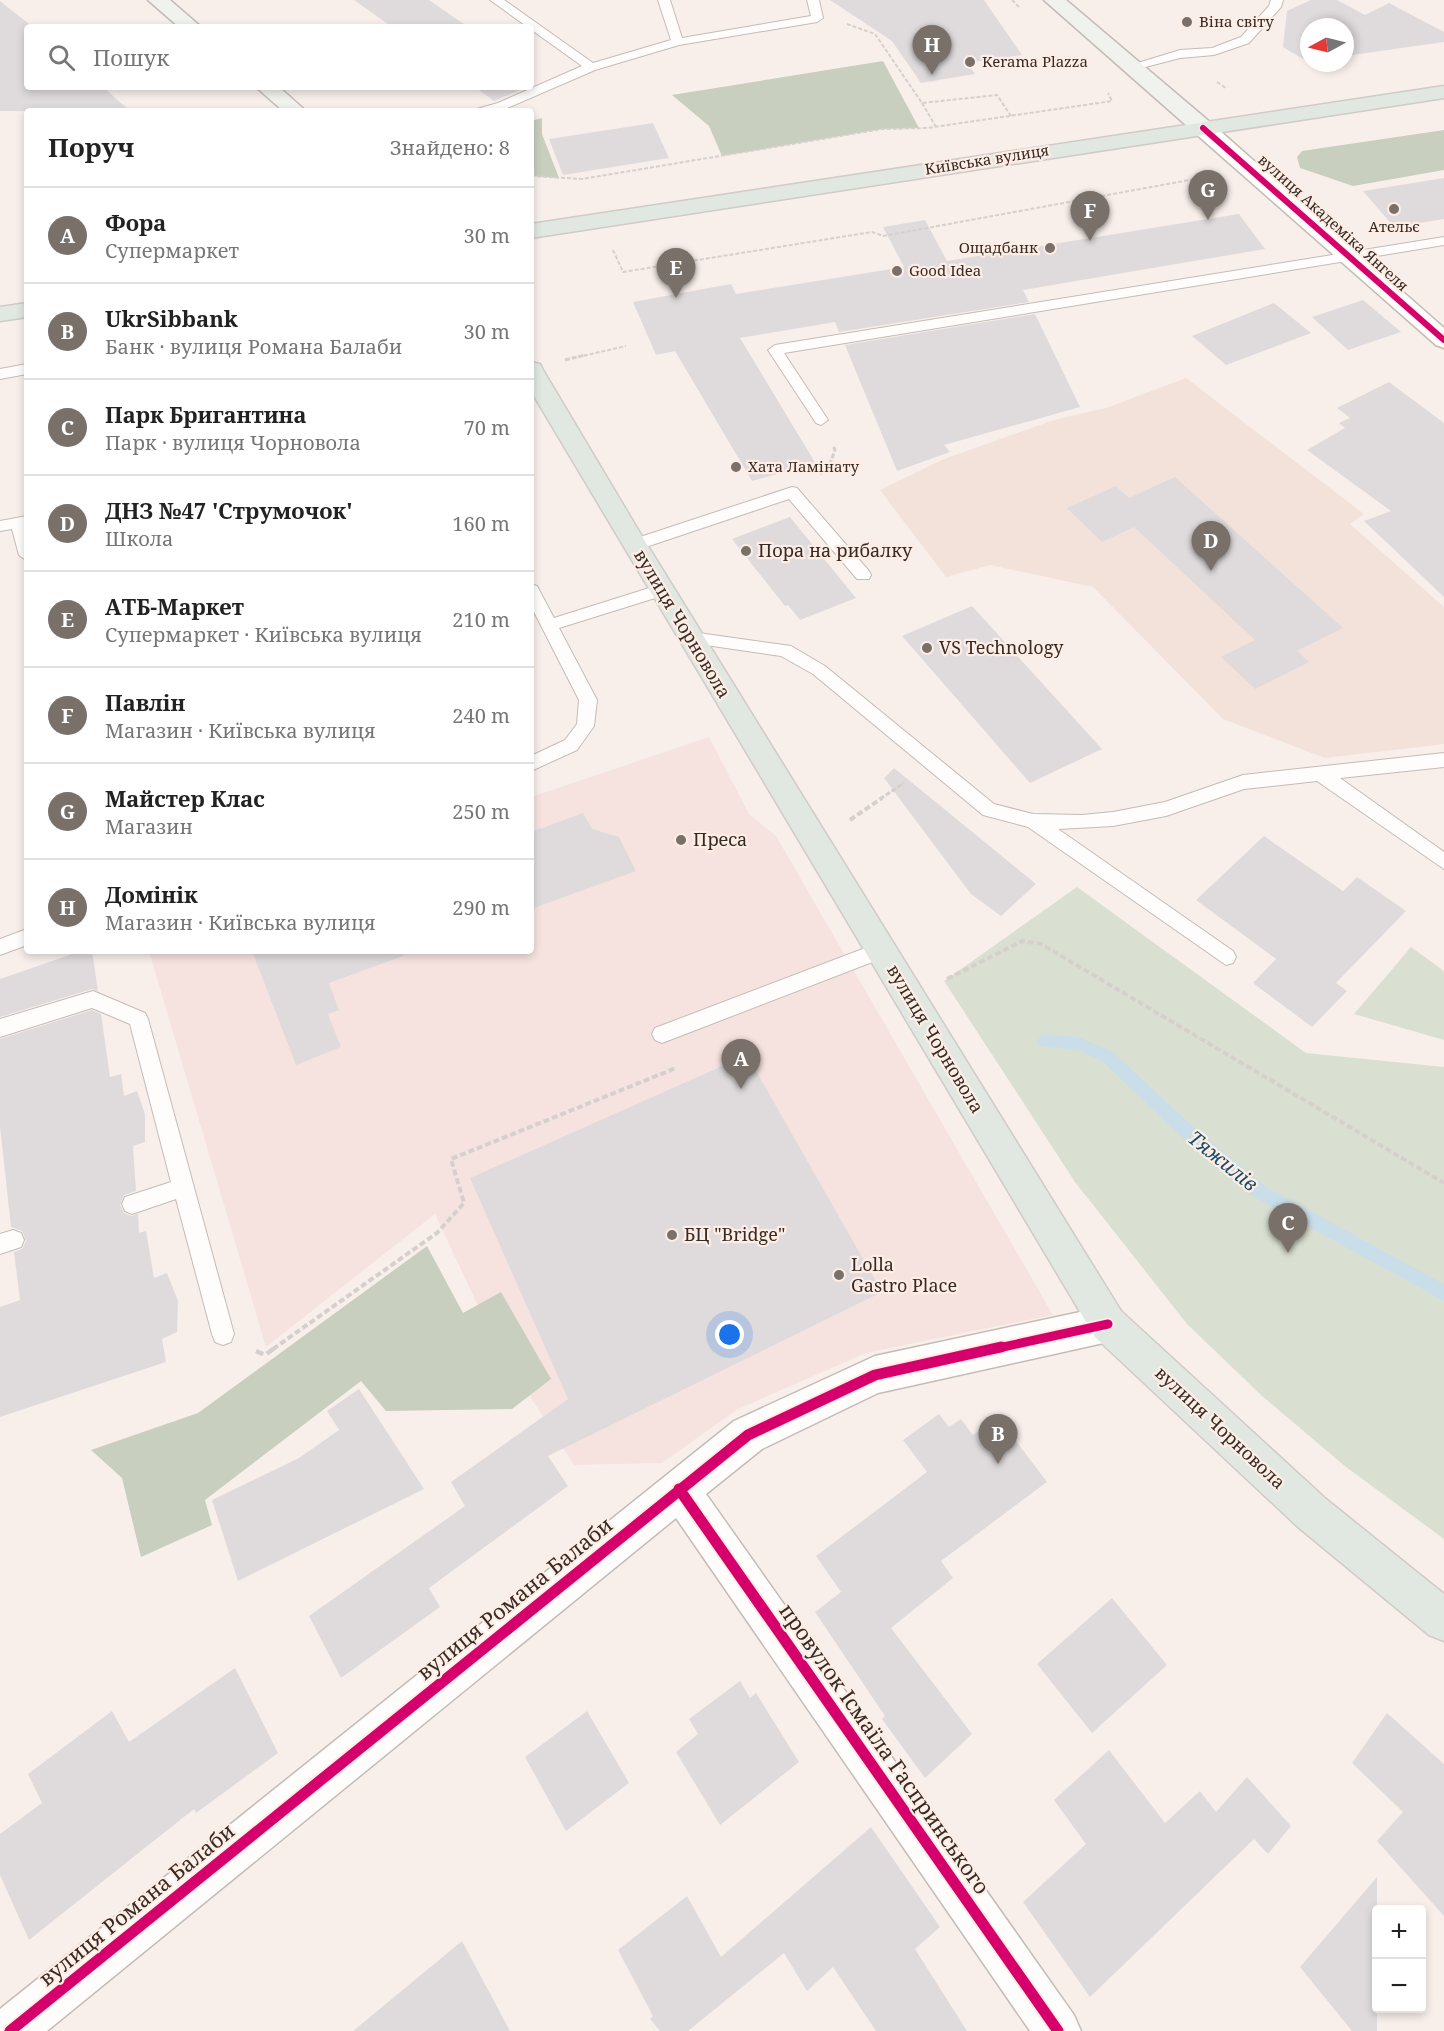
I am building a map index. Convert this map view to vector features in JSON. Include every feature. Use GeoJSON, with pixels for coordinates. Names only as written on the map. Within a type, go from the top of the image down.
{"type":"FeatureCollection","features":[{"type":"Feature","properties":{"kind":"main road"},"geometry":{"type":"LineString","coordinates":[[158,0],[187,24]]}},
{"type":"Feature","properties":{"kind":"main road","name":"вулиця Академіка Янгеля"},"geometry":{"type":"LineString","coordinates":[[1054,0],[1134,66],[1203,128]]}},
{"type":"Feature","properties":{"kind":"main road"},"geometry":{"type":"LineString","coordinates":[[270,90],[292,108]]}},
{"type":"Feature","properties":{"kind":"main road","name":"Київська вулиця"},"geometry":{"type":"LineString","coordinates":[[534,231],[1444,92]]}},
{"type":"Feature","properties":{"kind":"main road"},"geometry":{"type":"LineString","coordinates":[[0,314],[24,310]]}},
{"type":"Feature","properties":{"kind":"main road","name":"вулиця Чорновола"},"geometry":{"type":"LineString","coordinates":[[534,375],[634,545],[1108,1324],[1312,1513],[1444,1620]]}},
{"type":"Feature","properties":{"kind":"street","name":"вулиця Академіка Янгеля"},"geometry":{"type":"LineString","coordinates":[[1203,128],[1444,340]]}},
{"type":"Feature","properties":{"kind":"street","name":"вулиця Романа Балаби"},"geometry":{"type":"LineString","coordinates":[[10,2031],[748,1436],[875,1375],[1108,1324]]}},
{"type":"Feature","properties":{"kind":"street","name":"провулок Ісмаїла Гаспринського"},"geometry":{"type":"LineString","coordinates":[[680,1489],[1058,2031]]}},
{"type":"Feature","properties":{"kind":"lane"},"geometry":{"type":"LineString","coordinates":[[496,0],[531,24]]}},
{"type":"Feature","properties":{"kind":"lane"},"geometry":{"type":"LineString","coordinates":[[664,0],[677,42]]}},
{"type":"Feature","properties":{"kind":"lane"},"geometry":{"type":"LineString","coordinates":[[1134,66],[1180,54],[1214,51],[1245,40],[1275,7],[1277,0]]}},
{"type":"Feature","properties":{"kind":"lane"},"geometry":{"type":"LineString","coordinates":[[491,108],[501,106],[591,66],[677,42],[817,18],[815,6]]}},
{"type":"Feature","properties":{"kind":"lane"},"geometry":{"type":"LineString","coordinates":[[534,26],[591,66]]}},
{"type":"Feature","properties":{"kind":"lane"},"geometry":{"type":"LineString","coordinates":[[822,420],[775,350],[1444,241]]}},
{"type":"Feature","properties":{"kind":"lane"},"geometry":{"type":"LineString","coordinates":[[0,374],[24,370]]}},
{"type":"Feature","properties":{"kind":"lane"},"geometry":{"type":"LineString","coordinates":[[634,545],[792,492],[863,575]]}},
{"type":"Feature","properties":{"kind":"lane"},"geometry":{"type":"LineString","coordinates":[[0,526],[22,522]]}},
{"type":"Feature","properties":{"kind":"lane"},"geometry":{"type":"LineString","coordinates":[[551,625],[662,590]]}},
{"type":"Feature","properties":{"kind":"lane"},"geometry":{"type":"LineString","coordinates":[[534,595],[588,700],[585,726],[571,745],[550,758],[534,763]]}},
{"type":"Feature","properties":{"kind":"lane"},"geometry":{"type":"LineString","coordinates":[[691,638],[785,650],[819,670],[989,810],[1033,821],[1082,822],[1113,819],[1166,809],[1243,782],[1444,760]]}},
{"type":"Feature","properties":{"kind":"lane"},"geometry":{"type":"LineString","coordinates":[[1322,775],[1444,862]]}},
{"type":"Feature","properties":{"kind":"lane"},"geometry":{"type":"LineString","coordinates":[[1033,821],[1226,957]]}},
{"type":"Feature","properties":{"kind":"lane"},"geometry":{"type":"LineString","coordinates":[[0,946],[24,938]]}},
{"type":"Feature","properties":{"kind":"lane"},"geometry":{"type":"LineString","coordinates":[[662,1034],[881,950]]}},
{"type":"Feature","properties":{"kind":"lane"},"geometry":{"type":"LineString","coordinates":[[0,1028],[93,999],[138,1019],[223,1334]]}},
{"type":"Feature","properties":{"kind":"lane"},"geometry":{"type":"LineString","coordinates":[[132,1203],[185,1187]]}},
{"type":"Feature","properties":{"kind":"path"},"geometry":{"type":"LineString","coordinates":[[815,6],[874,34],[936,127]]}},
{"type":"Feature","properties":{"kind":"path"},"geometry":{"type":"LineString","coordinates":[[922,103],[997,95],[1011,116]]}},
{"type":"Feature","properties":{"kind":"path"},"geometry":{"type":"LineString","coordinates":[[534,176],[582,179],[882,129],[936,127],[1112,101]]}},
{"type":"Feature","properties":{"kind":"path"},"geometry":{"type":"LineString","coordinates":[[624,272],[872,232],[883,236],[1216,176]]}},
{"type":"Feature","properties":{"kind":"path"},"geometry":{"type":"LineString","coordinates":[[563,360],[626,346]]}},
{"type":"Feature","properties":{"kind":"path"},"geometry":{"type":"LineString","coordinates":[[792,492],[828,469],[835,450],[822,420]]}},
{"type":"Feature","properties":{"kind":"path"},"geometry":{"type":"LineString","coordinates":[[855,828],[849,818],[908,780]]}},
{"type":"Feature","properties":{"kind":"path"},"geometry":{"type":"LineString","coordinates":[[944,981],[1022,941],[1041,944],[1444,1184]]}},
{"type":"Feature","properties":{"kind":"path"},"geometry":{"type":"LineString","coordinates":[[223,1334],[265,1355],[436,1233],[464,1203],[451,1159],[680,1066]]}},
{"type":"Feature","properties":{"kind":"shaded area"},"geometry":{"type":"Polygon","coordinates":[[[1186,378],[1364,514],[1350,524],[1444,607],[1444,744],[1325,758],[1223,719],[1093,587],[990,565],[946,577],[880,490],[944,459],[1054,420],[1106,408],[1186,378]]]}},
{"type":"Feature","properties":{"kind":"shaded area"},"geometry":{"type":"Polygon","coordinates":[[[709,737],[749,814],[776,836],[1053,1315],[866,1353],[738,1409],[662,1463],[574,1465],[494,1340],[435,1214],[266,1347],[150,954],[534,954],[534,796],[709,737]]]}},
{"type":"Feature","properties":{"kind":"green space"},"geometry":{"type":"Polygon","coordinates":[[[883,61],[919,128],[882,129],[722,156],[709,126],[672,95],[883,61]]]}},
{"type":"Feature","properties":{"kind":"green space"},"geometry":{"type":"Polygon","coordinates":[[[542,118],[542,134],[559,178],[534,176],[534,120],[542,118]]]}},
{"type":"Feature","properties":{"kind":"green space"},"geometry":{"type":"Polygon","coordinates":[[[1444,130],[1444,170],[1353,186],[1300,168],[1297,157],[1302,151],[1444,130]]]}},
{"type":"Feature","properties":{"kind":"green space"},"geometry":{"type":"Polygon","coordinates":[[[1077,887],[1306,1053],[1444,1067],[1444,1539],[1346,1467],[1262,1396],[1187,1324],[1075,1182],[944,981],[1077,887]]]}},
{"type":"Feature","properties":{"kind":"green space"},"geometry":{"type":"Polygon","coordinates":[[[1411,947],[1444,971],[1444,1040],[1354,1014],[1411,947]]]}},
{"type":"Feature","properties":{"kind":"green space"},"geometry":{"type":"Polygon","coordinates":[[[427,1246],[463,1313],[501,1292],[551,1379],[512,1409],[386,1411],[361,1381],[205,1500],[212,1525],[141,1557],[122,1478],[91,1450],[198,1413],[427,1246]]]}},
{"type":"Feature","properties":{"kind":"building"},"geometry":{"type":"Polygon","coordinates":[[[354,0],[429,0],[464,24],[388,24],[354,0]]]}},
{"type":"Feature","properties":{"kind":"building"},"geometry":{"type":"Polygon","coordinates":[[[830,0],[984,0],[1022,55],[967,63],[975,74],[921,83],[892,41],[830,0]]]}},
{"type":"Feature","properties":{"kind":"building"},"geometry":{"type":"Polygon","coordinates":[[[1311,0],[1337,0],[1365,15],[1389,3],[1444,32],[1444,42],[1354,55],[1354,18],[1300,18],[1300,57],[1283,47],[1287,11],[1311,0]]]}},
{"type":"Feature","properties":{"kind":"building"},"geometry":{"type":"Polygon","coordinates":[[[0,1],[29,24],[24,24],[24,90],[106,90],[127,108],[24,108],[24,111],[0,111],[0,1]]]}},
{"type":"Feature","properties":{"kind":"building"},"geometry":{"type":"Polygon","coordinates":[[[479,90],[520,90],[494,101],[479,90]]]}},
{"type":"Feature","properties":{"kind":"building"},"geometry":{"type":"Polygon","coordinates":[[[653,123],[669,158],[563,175],[549,139],[653,123]]]}},
{"type":"Feature","properties":{"kind":"building"},"geometry":{"type":"Polygon","coordinates":[[[1444,178],[1444,219],[1394,227],[1363,191],[1444,178]]]}},
{"type":"Feature","properties":{"kind":"building"},"geometry":{"type":"Polygon","coordinates":[[[1239,214],[1265,249],[1023,290],[1029,302],[839,332],[835,322],[740,338],[816,464],[752,481],[675,351],[656,355],[633,302],[731,284],[736,294],[904,267],[883,227],[925,220],[947,261],[1239,214]]]}},
{"type":"Feature","properties":{"kind":"building"},"geometry":{"type":"Polygon","coordinates":[[[1363,300],[1401,332],[1348,350],[1312,317],[1363,300]]]}},
{"type":"Feature","properties":{"kind":"building"},"geometry":{"type":"Polygon","coordinates":[[[1274,303],[1311,333],[1226,365],[1192,336],[1274,303]]]}},
{"type":"Feature","properties":{"kind":"building"},"geometry":{"type":"Polygon","coordinates":[[[1035,314],[1080,407],[944,445],[950,452],[897,471],[845,345],[1035,314]]]}},
{"type":"Feature","properties":{"kind":"building"},"geometry":{"type":"Polygon","coordinates":[[[1389,382],[1444,423],[1444,597],[1364,521],[1391,511],[1307,450],[1345,428],[1339,423],[1350,418],[1337,408],[1389,382]]]}},
{"type":"Feature","properties":{"kind":"building"},"geometry":{"type":"Polygon","coordinates":[[[1175,477],[1343,628],[1297,651],[1309,662],[1255,689],[1221,657],[1255,640],[1134,527],[1102,542],[1067,508],[1116,486],[1129,498],[1175,477]]]}},
{"type":"Feature","properties":{"kind":"building"},"geometry":{"type":"Polygon","coordinates":[[[790,517],[856,598],[800,620],[788,605],[785,606],[732,539],[790,517]]]}},
{"type":"Feature","properties":{"kind":"building"},"geometry":{"type":"Polygon","coordinates":[[[972,606],[1102,749],[1030,783],[902,636],[972,606]]]}},
{"type":"Feature","properties":{"kind":"building"},"geometry":{"type":"Polygon","coordinates":[[[894,768],[1036,884],[1001,916],[971,894],[884,778],[894,768]]]}},
{"type":"Feature","properties":{"kind":"building"},"geometry":{"type":"Polygon","coordinates":[[[583,813],[592,829],[619,837],[636,871],[534,908],[534,831],[583,813]]]}},
{"type":"Feature","properties":{"kind":"building"},"geometry":{"type":"Polygon","coordinates":[[[1264,836],[1343,891],[1357,877],[1406,911],[1336,983],[1347,991],[1312,1027],[1253,983],[1276,959],[1196,900],[1264,836]]]}},
{"type":"Feature","properties":{"kind":"building"},"geometry":{"type":"Polygon","coordinates":[[[72,954],[92,954],[98,991],[92,989],[0,1017],[0,979],[72,954]]]}},
{"type":"Feature","properties":{"kind":"building"},"geometry":{"type":"Polygon","coordinates":[[[253,954],[403,954],[403,956],[329,983],[339,1010],[328,1014],[341,1047],[296,1065],[253,954]]]}},
{"type":"Feature","properties":{"kind":"building"},"geometry":{"type":"Polygon","coordinates":[[[92,1010],[101,1014],[110,1077],[121,1074],[124,1096],[137,1091],[145,1114],[145,1142],[133,1146],[136,1191],[124,1195],[120,1205],[124,1213],[131,1216],[138,1214],[139,1233],[146,1231],[154,1278],[167,1273],[178,1301],[177,1332],[162,1339],[166,1362],[0,1417],[0,1307],[20,1300],[14,1252],[22,1249],[26,1241],[22,1231],[11,1227],[0,1127],[0,1039],[92,1010]]]}},
{"type":"Feature","properties":{"kind":"building","name":"БЦ \"Bridge\""},"geometry":{"type":"Polygon","coordinates":[[[747,1055],[882,1292],[548,1456],[568,1486],[429,1588],[440,1607],[341,1678],[309,1616],[465,1506],[451,1482],[568,1399],[470,1178],[747,1055]]]}},
{"type":"Feature","properties":{"kind":"building"},"geometry":{"type":"Polygon","coordinates":[[[359,1389],[424,1489],[238,1581],[212,1500],[299,1458],[339,1430],[327,1411],[359,1389]]]}},
{"type":"Feature","properties":{"kind":"building"},"geometry":{"type":"Polygon","coordinates":[[[939,1414],[949,1427],[961,1419],[973,1435],[998,1417],[1047,1482],[941,1561],[953,1578],[891,1628],[972,1734],[925,1778],[882,1719],[885,1716],[815,1612],[841,1592],[816,1556],[927,1472],[903,1440],[939,1414]]]}},
{"type":"Feature","properties":{"kind":"building"},"geometry":{"type":"Polygon","coordinates":[[[1112,1598],[1167,1665],[1092,1733],[1037,1664],[1112,1598]]]}},
{"type":"Feature","properties":{"kind":"building"},"geometry":{"type":"Polygon","coordinates":[[[235,1668],[278,1753],[196,1813],[194,1809],[29,1940],[0,1875],[0,1834],[42,1803],[28,1774],[112,1711],[129,1742],[235,1668]]]}},
{"type":"Feature","properties":{"kind":"building"},"geometry":{"type":"Polygon","coordinates":[[[740,1681],[750,1698],[756,1693],[799,1762],[720,1825],[676,1752],[698,1734],[689,1719],[740,1681]]]}},
{"type":"Feature","properties":{"kind":"building"},"geometry":{"type":"Polygon","coordinates":[[[587,1711],[629,1783],[566,1831],[525,1757],[587,1711]]]}},
{"type":"Feature","properties":{"kind":"building"},"geometry":{"type":"Polygon","coordinates":[[[1387,1713],[1444,1764],[1444,1916],[1377,1841],[1403,1812],[1352,1763],[1387,1713]]]}},
{"type":"Feature","properties":{"kind":"building"},"geometry":{"type":"Polygon","coordinates":[[[1109,1750],[1165,1823],[1200,1791],[1216,1812],[1247,1777],[1291,1826],[1268,1854],[1254,1839],[1090,1997],[1023,1902],[1086,1844],[1054,1800],[1109,1750]]]}},
{"type":"Feature","properties":{"kind":"building"},"geometry":{"type":"Polygon","coordinates":[[[871,1827],[940,1927],[915,1949],[967,2031],[876,2031],[833,1967],[807,1991],[784,1953],[688,2031],[660,2031],[650,2019],[653,2016],[618,1950],[687,1896],[721,1957],[871,1827]]]}},
{"type":"Feature","properties":{"kind":"building"},"geometry":{"type":"Polygon","coordinates":[[[1377,1877],[1377,1905],[1372,1905],[1372,2013],[1377,2013],[1377,2031],[1352,2031],[1300,1967],[1377,1877]]]}},
{"type":"Feature","properties":{"kind":"building"},"geometry":{"type":"Polygon","coordinates":[[[462,1941],[510,2031],[353,2031],[462,1941]]]}},
{"type":"Feature","properties":{"kind":"waterway","name":"Тяжилів"},"geometry":{"type":"LineString","coordinates":[[1045,1041],[1078,1044],[1107,1056],[1193,1137],[1262,1193],[1444,1293]]}},
{"type":"Feature","properties":{"kind":"cycle path"},"geometry":{"type":"LineString","coordinates":[[1203,128],[1383,289],[1444,340]]}},
{"type":"Feature","properties":{"kind":"cycle path"},"geometry":{"type":"LineString","coordinates":[[10,2031],[748,1435],[875,1375],[1108,1324]]}},
{"type":"Feature","properties":{"kind":"cycle path"},"geometry":{"type":"LineString","coordinates":[[679,1489],[1058,2031]]}},
{"type":"Feature","properties":{"kind":"place","name":"Віна світу"},"geometry":{"type":"Point","coordinates":[1187,22]}},
{"type":"Feature","properties":{"kind":"place","name":"Kerama Plazza"},"geometry":{"type":"Point","coordinates":[970,62]}},
{"type":"Feature","properties":{"kind":"place","name":"Домінік"},"geometry":{"type":"Point","coordinates":[932,75]}},
{"type":"Feature","properties":{"kind":"place","name":"Ательє"},"geometry":{"type":"Point","coordinates":[1394,209]}},
{"type":"Feature","properties":{"kind":"place","name":"Майстер Клас"},"geometry":{"type":"Point","coordinates":[1208,220]}},
{"type":"Feature","properties":{"kind":"place","name":"Павлін"},"geometry":{"type":"Point","coordinates":[1090,241]}},
{"type":"Feature","properties":{"kind":"place","name":"Ощадбанк"},"geometry":{"type":"Point","coordinates":[1050,248]}},
{"type":"Feature","properties":{"kind":"place","name":"Good Idea"},"geometry":{"type":"Point","coordinates":[897,271]}},
{"type":"Feature","properties":{"kind":"place","name":"АТБ-Маркет"},"geometry":{"type":"Point","coordinates":[676,298]}},
{"type":"Feature","properties":{"kind":"place","name":"Хата Ламінату"},"geometry":{"type":"Point","coordinates":[736,467]}},
{"type":"Feature","properties":{"kind":"place","name":"Пора на рибалку"},"geometry":{"type":"Point","coordinates":[746,551]}},
{"type":"Feature","properties":{"kind":"place","name":"ДНЗ №47 'Струмочок'"},"geometry":{"type":"Point","coordinates":[1211,571]}},
{"type":"Feature","properties":{"kind":"place","name":"VS Technology"},"geometry":{"type":"Point","coordinates":[927,648]}},
{"type":"Feature","properties":{"kind":"place","name":"Преса"},"geometry":{"type":"Point","coordinates":[681,840]}},
{"type":"Feature","properties":{"kind":"place","name":"Фора"},"geometry":{"type":"Point","coordinates":[741,1089]}},
{"type":"Feature","properties":{"kind":"place","name":"БЦ \"Bridge\""},"geometry":{"type":"Point","coordinates":[672,1235]}},
{"type":"Feature","properties":{"kind":"place","name":"Парк Бригантина"},"geometry":{"type":"Point","coordinates":[1288,1253]}},
{"type":"Feature","properties":{"kind":"place","name":"Lolla Gastro Place"},"geometry":{"type":"Point","coordinates":[839,1275]}},
{"type":"Feature","properties":{"kind":"place","name":"UkrSibbank"},"geometry":{"type":"Point","coordinates":[998,1464]}}]}
